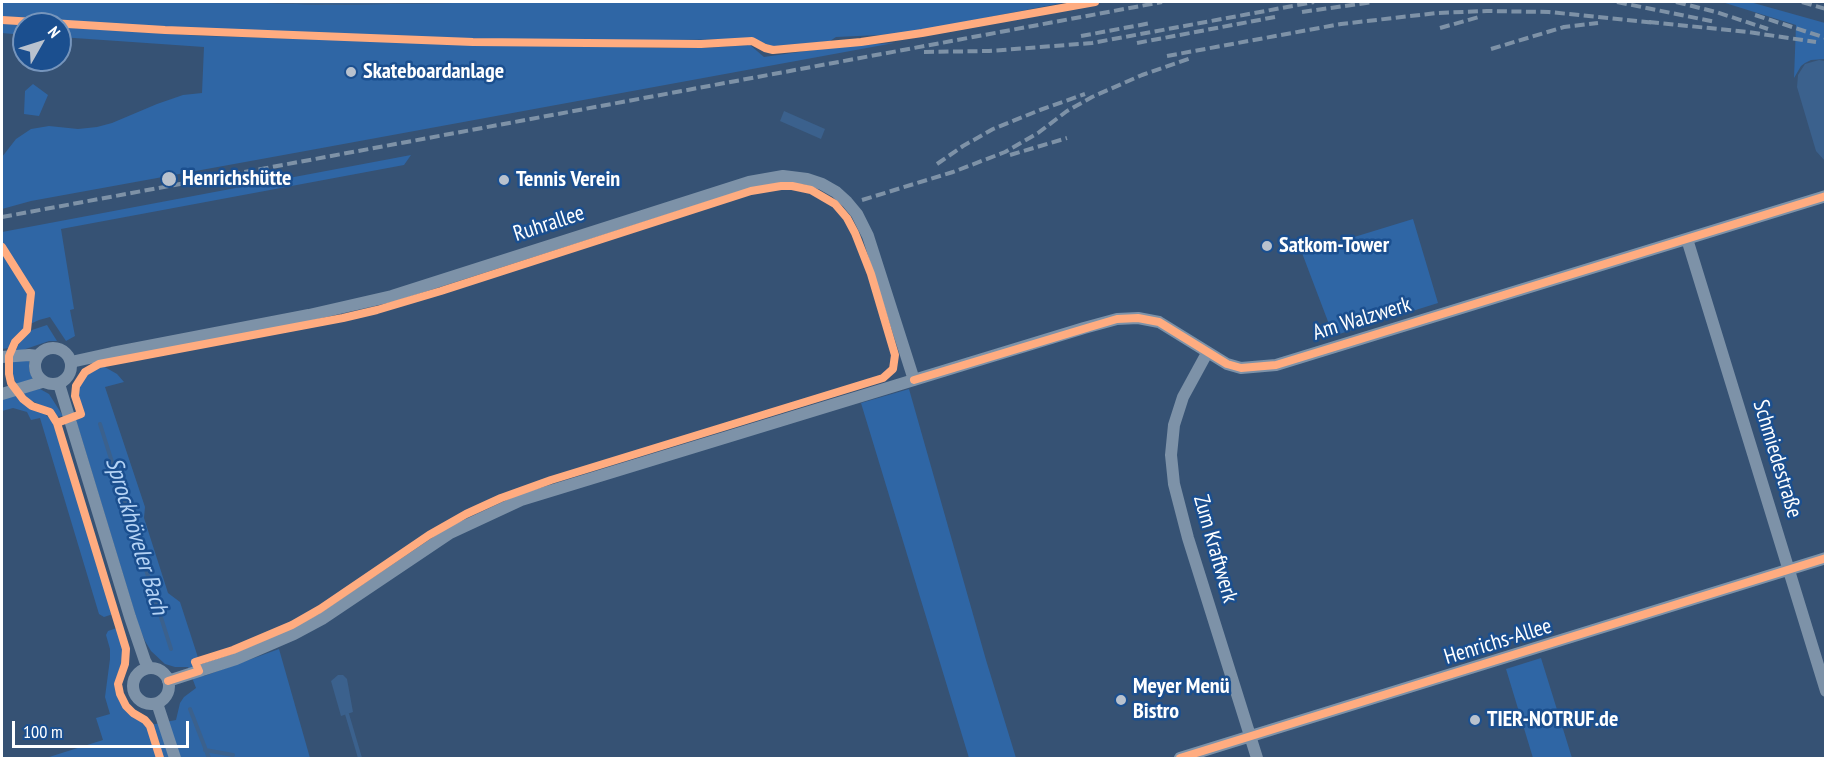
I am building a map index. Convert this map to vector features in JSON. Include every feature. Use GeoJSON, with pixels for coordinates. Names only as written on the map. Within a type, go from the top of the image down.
{"type":"FeatureCollection","features":[{"type":"Feature","properties":{"kind":"street","name":"Ruhrallee"},"geometry":{"type":"LineString","coordinates":[[70,362],[382,299],[742,184],[783,176],[807,179],[822,184],[836,192],[857,214],[868,236],[914,380]]}},
{"type":"Feature","properties":{"kind":"street","name":"Am Walzwerk"},"geometry":{"type":"LineString","coordinates":[[168,681],[236,659],[294,634],[322,619],[450,533],[521,500],[1117,320],[1138,318],[1159,322],[1207,353],[1227,364],[1241,368],[1275,365],[1826,196]]}},
{"type":"Feature","properties":{"kind":"street","name":"Schmiedestraße"},"geometry":{"type":"LineString","coordinates":[[1687,238],[1826,691]]}},
{"type":"Feature","properties":{"kind":"street"},"geometry":{"type":"LineString","coordinates":[[50,348],[63,351],[70,362],[69,375],[59,384],[49,385],[42,382],[34,368],[42,351],[50,348]]}},
{"type":"Feature","properties":{"kind":"street","name":"Zum Kraftwerk"},"geometry":{"type":"LineString","coordinates":[[1207,353],[1183,397],[1174,425],[1171,455],[1174,484],[1257,759]]}},
{"type":"Feature","properties":{"kind":"street"},"geometry":{"type":"LineString","coordinates":[[2,357],[38,356]]}},
{"type":"Feature","properties":{"kind":"street"},"geometry":{"type":"LineString","coordinates":[[2,393],[42,382]]}},
{"type":"Feature","properties":{"kind":"street"},"geometry":{"type":"LineString","coordinates":[[59,384],[130,617],[149,668]]}},
{"type":"Feature","properties":{"kind":"street","name":"Henrichs-Allee"},"geometry":{"type":"LineString","coordinates":[[1180,759],[1826,558]]}},
{"type":"Feature","properties":{"kind":"street"},"geometry":{"type":"LineString","coordinates":[[149,668],[161,671],[168,681],[167,694],[157,703],[145,703],[134,690],[135,678],[149,668]]}},
{"type":"Feature","properties":{"kind":"street"},"geometry":{"type":"LineString","coordinates":[[157,703],[175,759]]}},
{"type":"Feature","properties":{"kind":"shaded area"},"geometry":{"type":"Polygon","coordinates":[[[2,2],[237,2],[326,5],[515,2],[1067,2],[902,34],[836,37],[830,41],[774,47],[753,39],[564,41],[165,30],[72,24],[72,12],[12,12],[12,20],[2,19],[2,2]]]}},
{"type":"Feature","properties":{"kind":"shaded area"},"geometry":{"type":"Polygon","coordinates":[[[237,2],[515,2],[326,5],[237,2]]]}},
{"type":"Feature","properties":{"kind":"shaded area"},"geometry":{"type":"Polygon","coordinates":[[[1722,2],[1750,2],[1825,23],[1825,59],[1805,63],[1794,78],[1796,25],[1722,2]]]}},
{"type":"Feature","properties":{"kind":"shaded area"},"geometry":{"type":"Polygon","coordinates":[[[2,23],[12,24],[12,34],[2,33],[2,23]]]}},
{"type":"Feature","properties":{"kind":"shaded area"},"geometry":{"type":"Polygon","coordinates":[[[72,28],[204,36],[490,44],[660,48],[750,45],[764,57],[841,46],[894,43],[31,201],[2,209],[2,157],[16,139],[31,129],[49,126],[78,129],[97,127],[183,95],[202,93],[204,47],[72,38],[72,28]]]}},
{"type":"Feature","properties":{"kind":"shaded area"},"geometry":{"type":"Polygon","coordinates":[[[1819,60],[1825,61],[1825,161],[1816,151],[1797,87],[1798,75],[1805,64],[1819,60]]]}},
{"type":"Feature","properties":{"kind":"shaded area"},"geometry":{"type":"Polygon","coordinates":[[[33,84],[48,95],[39,116],[24,114],[25,91],[33,84]]]}},
{"type":"Feature","properties":{"kind":"shaded area"},"geometry":{"type":"Polygon","coordinates":[[[784,111],[825,129],[821,139],[780,121],[784,111]]]}},
{"type":"Feature","properties":{"kind":"shaded area"},"geometry":{"type":"Polygon","coordinates":[[[411,155],[404,165],[61,229],[74,309],[70,310],[75,336],[66,341],[50,317],[26,326],[9,348],[2,349],[2,232],[411,155]]]}},
{"type":"Feature","properties":{"kind":"shaded area"},"geometry":{"type":"Polygon","coordinates":[[[1413,219],[1438,303],[1336,335],[1332,332],[1302,253],[1413,219]]]}},
{"type":"Feature","properties":{"kind":"shaded area"},"geometry":{"type":"Polygon","coordinates":[[[47,325],[57,341],[49,341],[14,353],[23,337],[32,330],[47,325]]]}},
{"type":"Feature","properties":{"kind":"shaded area"},"geometry":{"type":"Polygon","coordinates":[[[29,359],[29,370],[33,380],[17,386],[12,373],[12,360],[29,359]]]}},
{"type":"Feature","properties":{"kind":"shaded area"},"geometry":{"type":"Polygon","coordinates":[[[103,366],[117,374],[124,382],[105,387],[145,507],[144,518],[168,593],[180,602],[204,676],[279,649],[310,758],[46,758],[103,740],[96,718],[110,714],[105,697],[110,659],[106,635],[108,631],[117,628],[123,650],[116,680],[117,696],[126,710],[142,721],[145,726],[176,720],[180,703],[196,688],[188,667],[165,664],[151,651],[145,641],[76,420],[83,416],[77,394],[80,383],[89,372],[103,366]]]}},
{"type":"Feature","properties":{"kind":"shaded area"},"geometry":{"type":"Polygon","coordinates":[[[40,389],[49,394],[63,416],[57,417],[49,409],[28,399],[21,392],[40,389]]]}},
{"type":"Feature","properties":{"kind":"shaded area"},"geometry":{"type":"Polygon","coordinates":[[[909,389],[1016,758],[969,758],[861,403],[909,389]]]}},
{"type":"Feature","properties":{"kind":"shaded area"},"geometry":{"type":"Polygon","coordinates":[[[15,394],[30,408],[44,413],[53,422],[113,614],[104,617],[99,614],[40,418],[31,420],[27,412],[13,408],[2,411],[2,397],[15,394]]]}},
{"type":"Feature","properties":{"kind":"shaded area"},"geometry":{"type":"Polygon","coordinates":[[[1541,658],[1572,758],[1533,758],[1506,669],[1541,658]]]}},
{"type":"Feature","properties":{"kind":"shaded area"},"geometry":{"type":"Polygon","coordinates":[[[338,675],[343,675],[347,679],[353,712],[341,716],[331,681],[338,675]]]}},
{"type":"Feature","properties":{"kind":"waterway","name":"Sprockhöveler Bach"},"geometry":{"type":"LineString","coordinates":[[100,424],[171,649]]}},
{"type":"Feature","properties":{"kind":"waterway","name":"Sprockhöveler Bach"},"geometry":{"type":"LineString","coordinates":[[190,709],[209,758]]}},
{"type":"Feature","properties":{"kind":"waterway"},"geometry":{"type":"LineString","coordinates":[[347,714],[360,758]]}},
{"type":"Feature","properties":{"kind":"waterway"},"geometry":{"type":"LineString","coordinates":[[205,750],[233,755]]}},
{"type":"Feature","properties":{"kind":"railway"},"geometry":{"type":"LineString","coordinates":[[2,217],[1162,2]]}},
{"type":"Feature","properties":{"kind":"railway"},"geometry":{"type":"LineString","coordinates":[[924,52],[989,51],[1092,43],[1314,2]]}},
{"type":"Feature","properties":{"kind":"railway"},"geometry":{"type":"LineString","coordinates":[[1302,12],[1373,2]]}},
{"type":"Feature","properties":{"kind":"railway"},"geometry":{"type":"LineString","coordinates":[[1617,2],[1716,22]]}},
{"type":"Feature","properties":{"kind":"railway"},"geometry":{"type":"LineString","coordinates":[[1676,2],[1768,29]]}},
{"type":"Feature","properties":{"kind":"railway"},"geometry":{"type":"LineString","coordinates":[[1802,2],[1826,9]]}},
{"type":"Feature","properties":{"kind":"railway"},"geometry":{"type":"LineString","coordinates":[[1167,56],[1341,24],[1437,13],[1549,12],[1656,23]]}},
{"type":"Feature","properties":{"kind":"railway"},"geometry":{"type":"LineString","coordinates":[[1755,15],[1826,38]]}},
{"type":"Feature","properties":{"kind":"railway"},"geometry":{"type":"LineString","coordinates":[[1137,43],[1275,17]]}},
{"type":"Feature","properties":{"kind":"railway"},"geometry":{"type":"LineString","coordinates":[[1440,28],[1479,17]]}},
{"type":"Feature","properties":{"kind":"railway"},"geometry":{"type":"LineString","coordinates":[[1649,22],[1748,32],[1816,42]]}},
{"type":"Feature","properties":{"kind":"railway"},"geometry":{"type":"LineString","coordinates":[[1081,36],[1151,23]]}},
{"type":"Feature","properties":{"kind":"railway"},"geometry":{"type":"LineString","coordinates":[[1491,49],[1564,27],[1598,23]]}},
{"type":"Feature","properties":{"kind":"railway"},"geometry":{"type":"LineString","coordinates":[[862,200],[953,172],[1005,152],[1092,97],[1142,75],[1191,58]]}},
{"type":"Feature","properties":{"kind":"railway"},"geometry":{"type":"LineString","coordinates":[[937,164],[993,129],[1085,94]]}},
{"type":"Feature","properties":{"kind":"railway"},"geometry":{"type":"LineString","coordinates":[[1010,155],[1067,138]]}},
{"type":"Feature","properties":{"kind":"cycle path"},"geometry":{"type":"LineString","coordinates":[[2,20],[165,30],[473,42],[701,44],[752,41],[773,50],[861,42],[922,33],[1095,2]]}},
{"type":"Feature","properties":{"kind":"cycle path"},"geometry":{"type":"LineString","coordinates":[[57,423],[81,414],[75,396],[76,386],[85,372],[99,364],[377,310],[751,191],[781,186],[811,190],[835,204],[847,218],[855,233],[871,274],[895,355],[893,369],[883,378],[551,480],[501,498],[429,535],[320,609],[292,625],[233,650],[195,662],[199,671],[168,681]]}},
{"type":"Feature","properties":{"kind":"cycle path"},"geometry":{"type":"LineString","coordinates":[[914,380],[1117,319],[1138,318],[1159,322],[1227,364],[1241,368],[1276,365],[1826,196]]}},
{"type":"Feature","properties":{"kind":"cycle path"},"geometry":{"type":"LineString","coordinates":[[2,247],[31,293],[27,330],[15,342],[9,356],[11,383],[23,399],[32,406],[50,412],[57,423],[126,649],[125,664],[118,684],[120,694],[126,706],[150,726],[160,758]]}},
{"type":"Feature","properties":{"kind":"cycle path"},"geometry":{"type":"LineString","coordinates":[[1180,758],[1826,558]]}},
{"type":"Feature","properties":{"kind":"place","name":"Skateboardanlage"},"geometry":{"type":"Point","coordinates":[351,72]}},
{"type":"Feature","properties":{"kind":"place","name":"Henrichshütte"},"geometry":{"type":"Point","coordinates":[169,179]}},
{"type":"Feature","properties":{"kind":"place","name":"Tennis Verein"},"geometry":{"type":"Point","coordinates":[504,180]}},
{"type":"Feature","properties":{"kind":"place","name":"Satkom-Tower"},"geometry":{"type":"Point","coordinates":[1267,246]}},
{"type":"Feature","properties":{"kind":"place","name":"Meyer Menü Bistro"},"geometry":{"type":"Point","coordinates":[1121,700]}},
{"type":"Feature","properties":{"kind":"place","name":"TIER-NOTRUF.de"},"geometry":{"type":"Point","coordinates":[1475,720]}}]}
